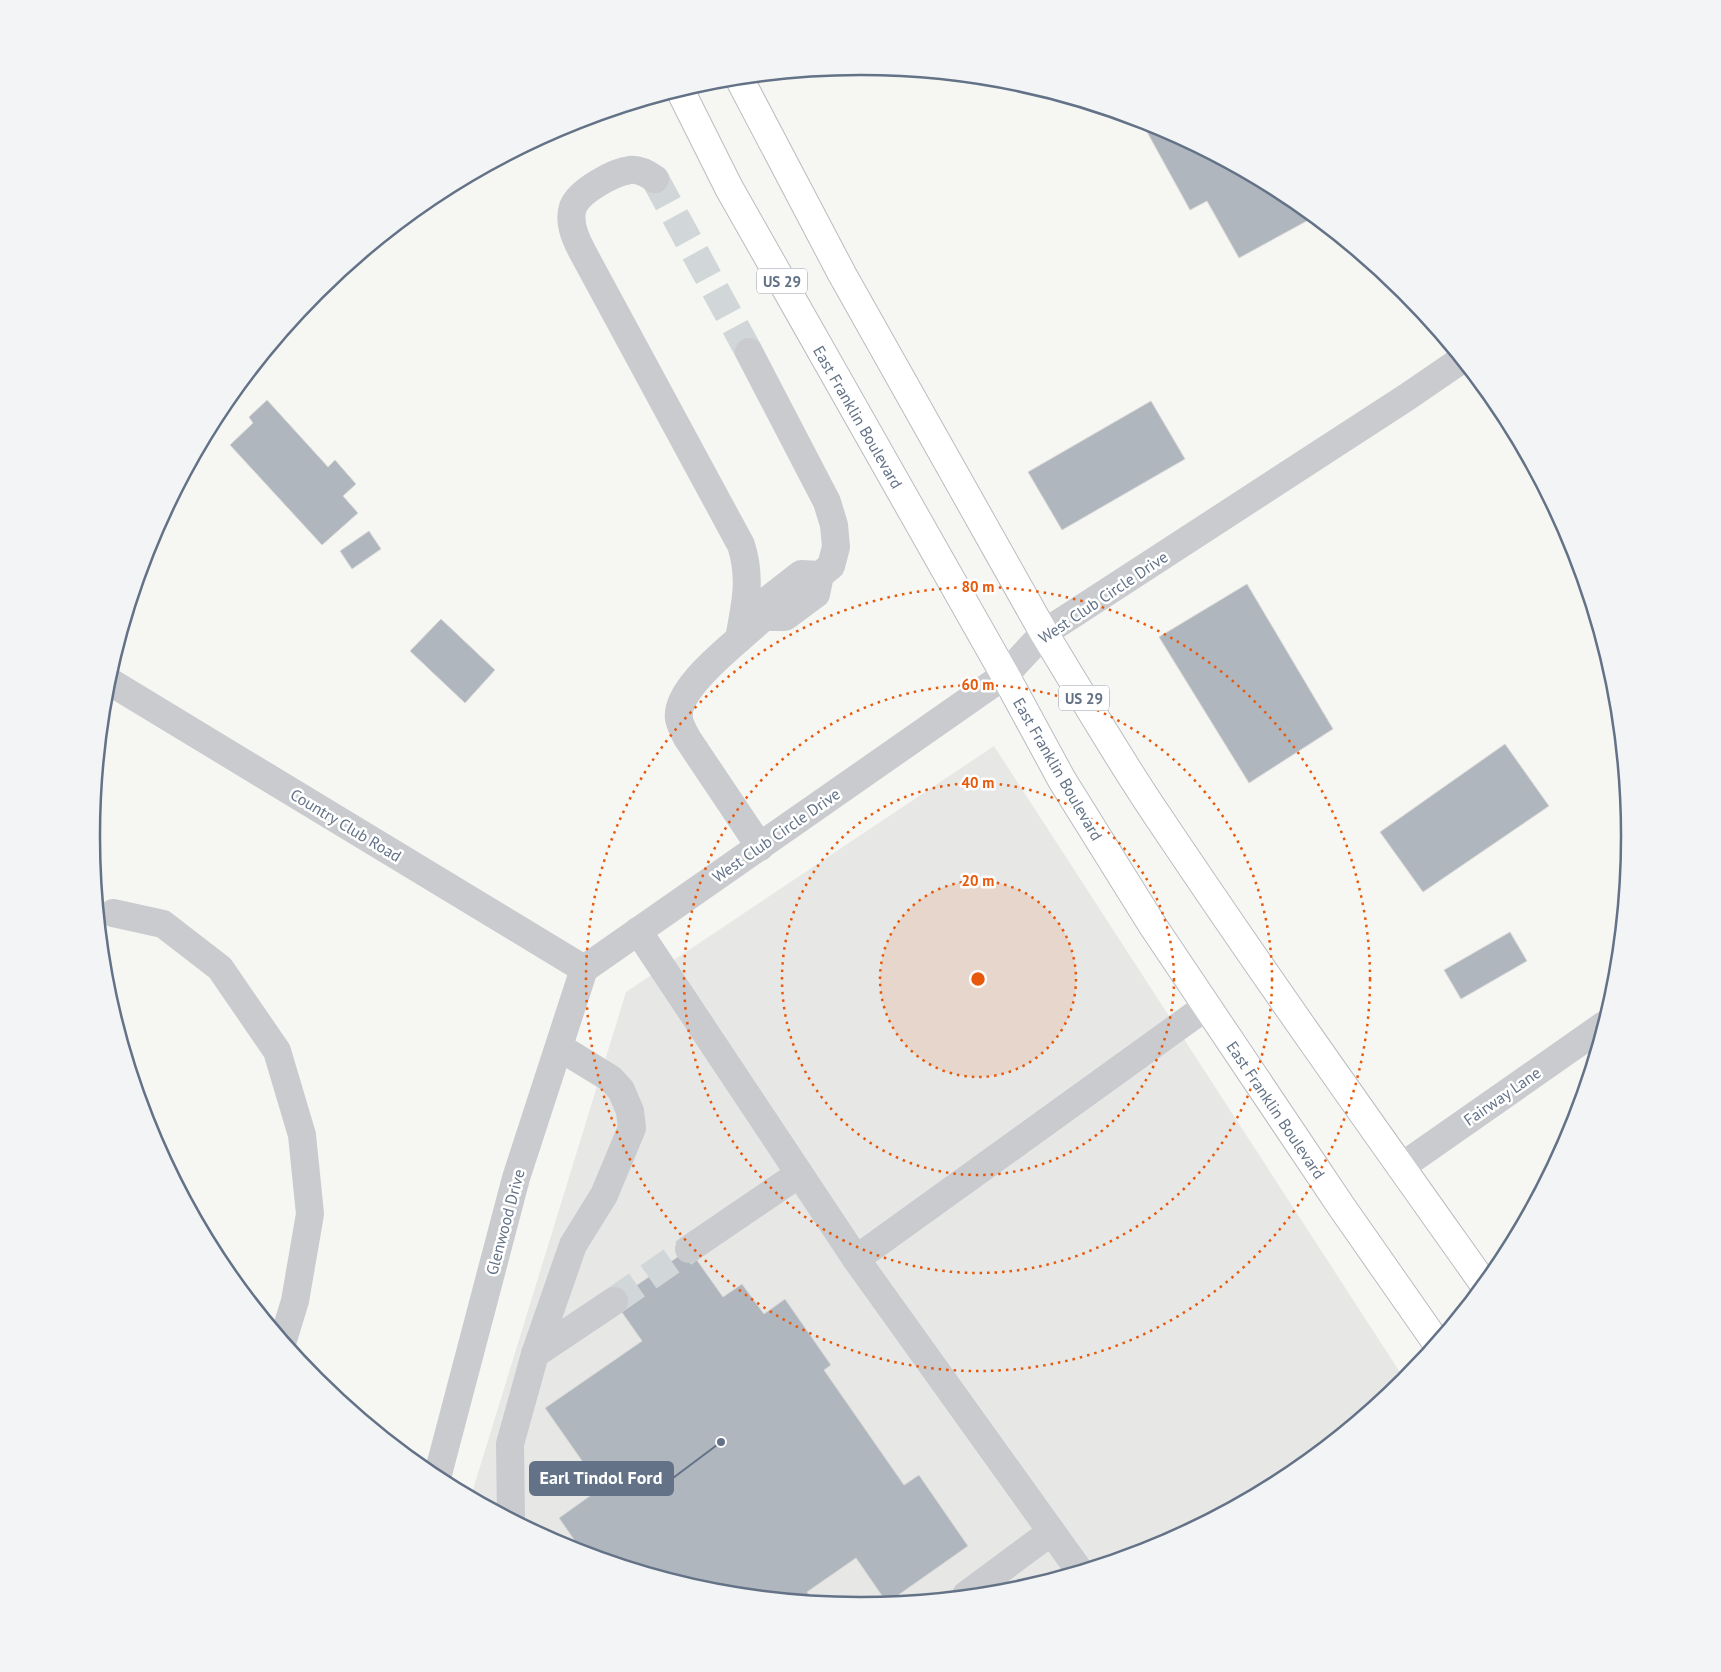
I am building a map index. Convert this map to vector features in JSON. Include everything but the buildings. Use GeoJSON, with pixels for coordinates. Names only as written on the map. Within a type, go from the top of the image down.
{"type":"FeatureCollection","features":[{"type":"Feature","properties":{"kind":"main road","name":"US 29"},"geometry":{"type":"LineString","coordinates":[[743,85],[842,274],[1044,633],[1157,816],[1479,1278]]}},
{"type":"Feature","properties":{"kind":"main road","name":"East Franklin Boulevard"},"geometry":{"type":"LineString","coordinates":[[683,97],[729,188],[1005,675],[1062,780],[1153,926],[1433,1338]]}},
{"type":"Feature","properties":{"kind":"street"},"geometry":{"type":"LineString","coordinates":[[655,179],[646,173],[631,170],[583,191],[573,206],[572,222],[574,235],[741,545],[748,566],[739,639]]}},
{"type":"Feature","properties":{"kind":"street"},"geometry":{"type":"LineString","coordinates":[[749,352],[827,502],[834,526],[836,547],[830,566],[820,575],[801,574],[769,599],[764,617],[708,666],[683,700],[679,718],[687,738],[760,847]]}},
{"type":"Feature","properties":{"kind":"street","name":"West Club Circle Drive"},"geometry":{"type":"LineString","coordinates":[[584,969],[1005,675],[1044,633],[1456,363]]}},
{"type":"Feature","properties":{"kind":"street","name":"Country Club Road"},"geometry":{"type":"LineString","coordinates":[[114,687],[584,969]]}},
{"type":"Feature","properties":{"kind":"street"},"geometry":{"type":"LineString","coordinates":[[113,913],[163,924],[220,968],[277,1051],[302,1135],[310,1214],[295,1301],[285,1334]]}},
{"type":"Feature","properties":{"kind":"street"},"geometry":{"type":"LineString","coordinates":[[638,931],[856,1259],[1076,1566]]}},
{"type":"Feature","properties":{"kind":"street","name":"Glenwood Drive"},"geometry":{"type":"LineString","coordinates":[[439,1470],[516,1178],[584,969]]}},
{"type":"Feature","properties":{"kind":"street"},"geometry":{"type":"LineString","coordinates":[[856,1259],[1207,1006]]}},
{"type":"Feature","properties":{"kind":"street","name":"Fairway Lane"},"geometry":{"type":"LineString","coordinates":[[1401,1167],[1597,1030]]}},
{"type":"Feature","properties":{"kind":"street"},"geometry":{"type":"LineString","coordinates":[[510,1511],[510,1444],[535,1354],[573,1245],[604,1195],[632,1128],[630,1111],[621,1090],[611,1079],[559,1047]]}},
{"type":"Feature","properties":{"kind":"street"},"geometry":{"type":"LineString","coordinates":[[689,1249],[799,1174]]}},
{"type":"Feature","properties":{"kind":"street"},"geometry":{"type":"LineString","coordinates":[[535,1354],[614,1301]]}},
{"type":"Feature","properties":{"kind":"street"},"geometry":{"type":"LineString","coordinates":[[976,1587],[1051,1532]]}},
{"type":"Feature","properties":{"kind":"shaded area"},"geometry":{"type":"Polygon","coordinates":[[[994,746],[1400,1373],[1324,1440],[1283,1469],[1197,1519],[1105,1557],[1009,1582],[960,1590],[860,1597],[761,1590],[712,1582],[616,1557],[524,1519],[473,1490],[626,992],[994,746]]]}},
{"type":"Feature","properties":{"kind":"tunnel"},"geometry":{"type":"LineString","coordinates":[[655,179],[749,352]]}},
{"type":"Feature","properties":{"kind":"tunnel"},"geometry":{"type":"LineString","coordinates":[[614,1301],[689,1249]]}},
{"type":"Feature","properties":{"kind":"place","name":"Earl Tindol Ford"},"geometry":{"type":"Point","coordinates":[721,1442]}}]}
